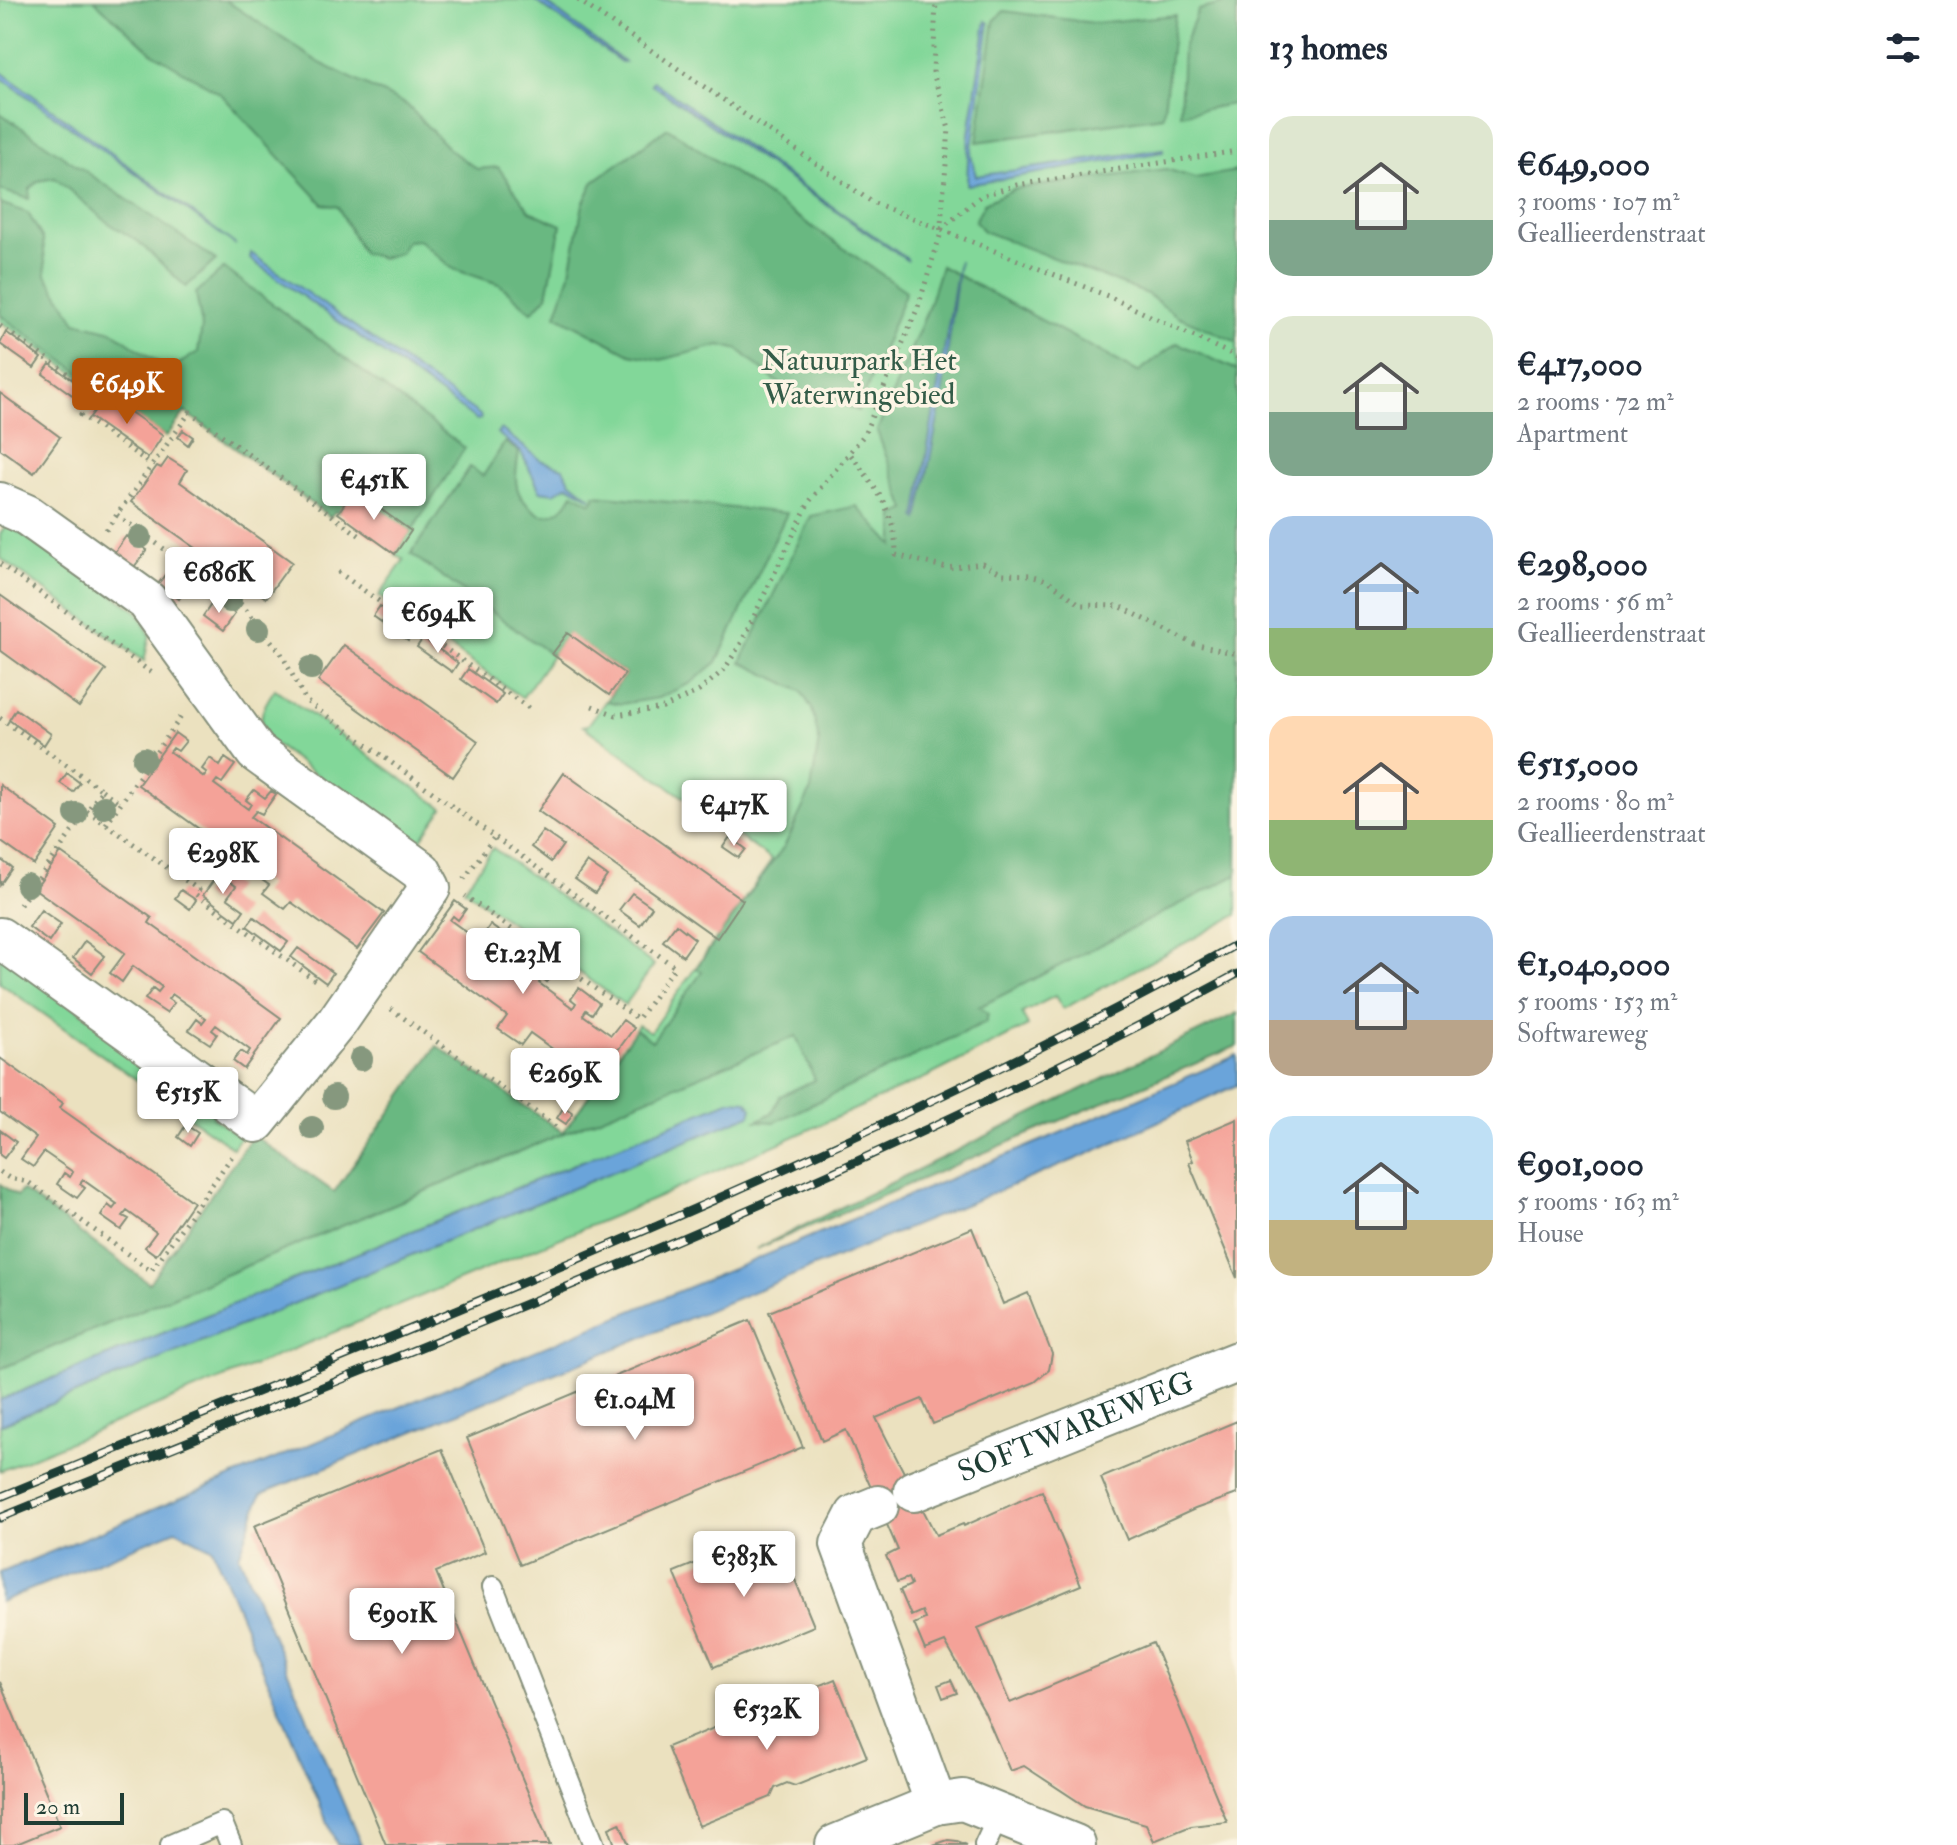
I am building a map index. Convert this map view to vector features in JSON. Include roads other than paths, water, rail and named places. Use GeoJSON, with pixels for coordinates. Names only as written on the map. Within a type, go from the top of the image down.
{"type":"FeatureCollection","features":[{"type":"Feature","properties":{"kind":"street"},"geometry":{"type":"LineString","coordinates":[[0,503],[27,515],[147,601],[256,752],[415,866],[429,883],[425,899],[355,996],[256,1122],[6,927]]}},
{"type":"Feature","properties":{"kind":"street","name":"SOFTWAREWEG"},"geometry":{"type":"LineString","coordinates":[[936,1804],[841,1544],[856,1515],[1237,1362]]}},
{"type":"Feature","properties":{"kind":"street"},"geometry":{"type":"LineString","coordinates":[[856,1841],[936,1804],[963,1800],[992,1829],[1075,1845]]}},
{"type":"Feature","properties":{"kind":"lane"},"geometry":{"type":"LineString","coordinates":[[493,1587],[594,1845]]}},
{"type":"Feature","properties":{"kind":"lane"},"geometry":{"type":"LineString","coordinates":[[171,1845],[222,1823],[231,1845]]}},
{"type":"Feature","properties":{"kind":"water"},"geometry":{"type":"Polygon","coordinates":[[[534,0],[542,0],[624,62],[621,62],[534,0]]]}},
{"type":"Feature","properties":{"kind":"water"},"geometry":{"type":"Polygon","coordinates":[[[986,21],[989,23],[971,155],[976,176],[1163,149],[1163,152],[967,185],[969,134],[986,21]]]}},
{"type":"Feature","properties":{"kind":"water"},"geometry":{"type":"Polygon","coordinates":[[[0,71],[236,245],[0,77],[0,71]]]}},
{"type":"Feature","properties":{"kind":"water"},"geometry":{"type":"Polygon","coordinates":[[[653,81],[907,259],[908,261],[651,84],[653,81]]]}},
{"type":"Feature","properties":{"kind":"water"},"geometry":{"type":"Polygon","coordinates":[[[251,253],[480,415],[481,419],[477,420],[250,259],[251,253]]]}},
{"type":"Feature","properties":{"kind":"water"},"geometry":{"type":"Polygon","coordinates":[[[959,261],[942,398],[918,520],[916,518],[959,261]]]}},
{"type":"Feature","properties":{"kind":"water"},"geometry":{"type":"Polygon","coordinates":[[[501,429],[541,460],[563,468],[570,481],[592,499],[568,485],[554,493],[540,491],[521,452],[497,433],[501,429]]]}},
{"type":"Feature","properties":{"kind":"water"},"geometry":{"type":"Polygon","coordinates":[[[1237,1055],[1237,1085],[1086,1155],[261,1494],[239,1556],[361,1845],[337,1845],[212,1548],[176,1530],[0,1602],[0,1573],[1060,1133],[1237,1055]]]}},
{"type":"Feature","properties":{"kind":"water"},"geometry":{"type":"Polygon","coordinates":[[[731,1100],[747,1101],[752,1108],[750,1115],[0,1425],[0,1400],[731,1100]]]}},
{"type":"Feature","properties":{"kind":"railway"},"geometry":{"type":"LineString","coordinates":[[0,1497],[470,1304],[782,1170],[1088,1024],[1237,944]]}},
{"type":"Feature","properties":{"kind":"railway"},"geometry":{"type":"LineString","coordinates":[[0,1518],[470,1327],[781,1195],[1087,1052],[1237,974]]}},
{"type":"Feature","properties":{"kind":"park label","name":"Natuurpark Het Waterwingebied"},"geometry":{"type":"Point","coordinates":[859,377]}}]}
